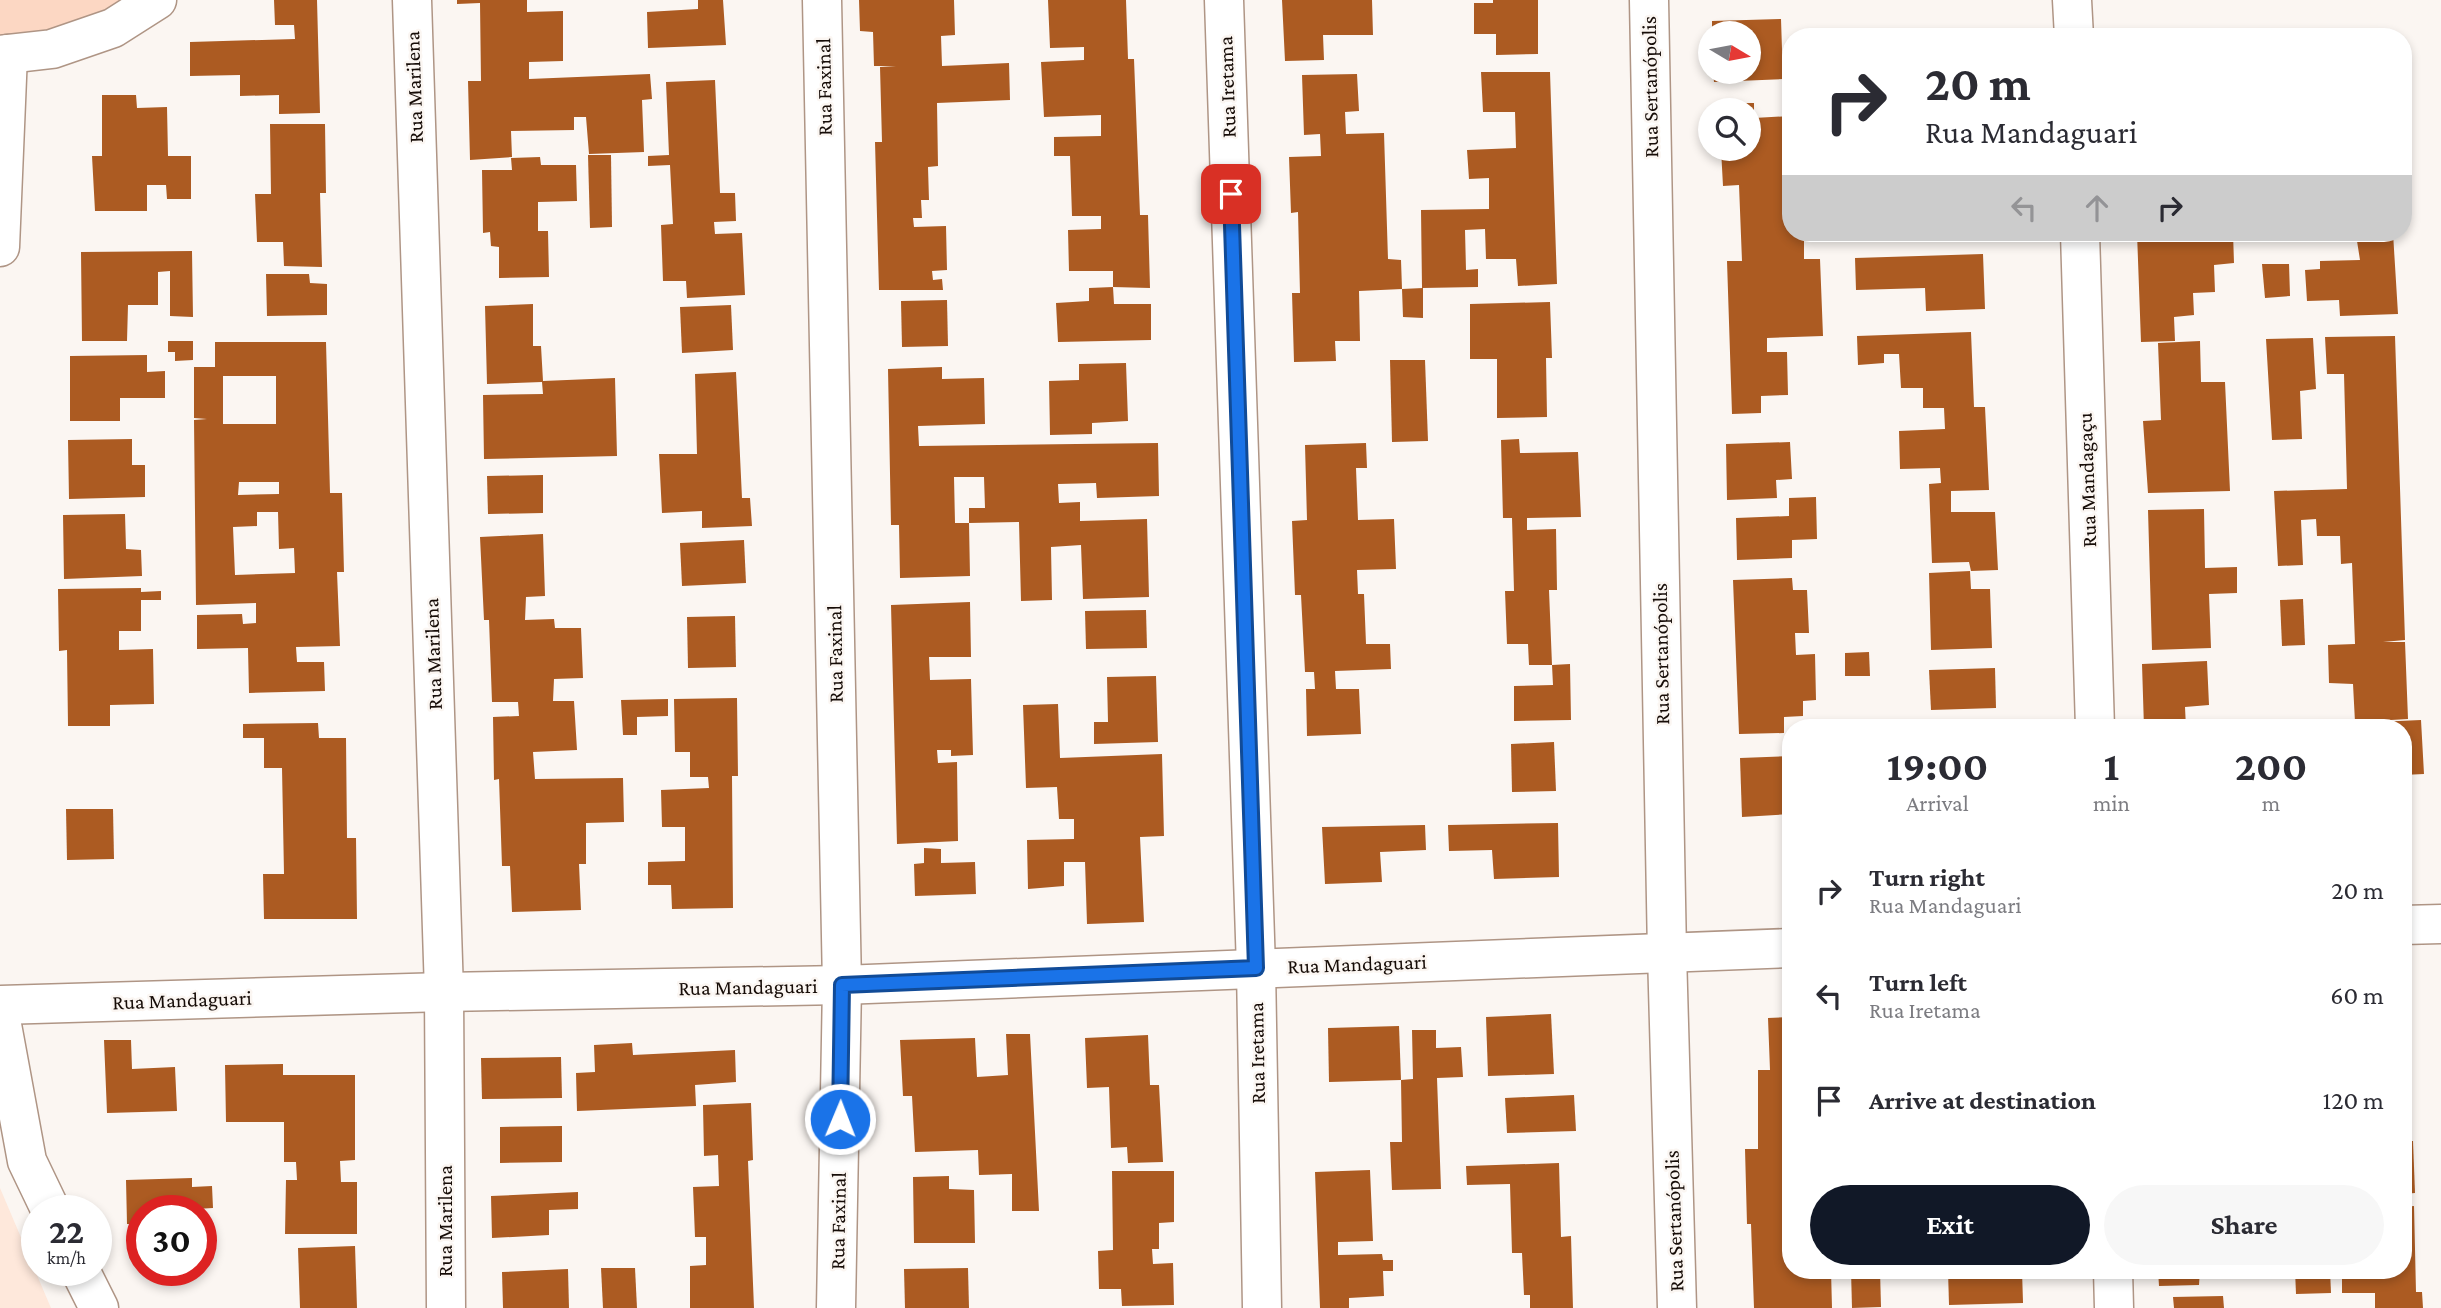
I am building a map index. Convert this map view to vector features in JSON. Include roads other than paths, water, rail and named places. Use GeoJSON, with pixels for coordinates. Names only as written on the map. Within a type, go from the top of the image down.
{"type":"FeatureCollection","features":[{"type":"Feature","properties":{"kind":"street"},"geometry":{"type":"LineString","coordinates":[[0,247],[4,54],[52,49],[113,28],[158,0]]}},
{"type":"Feature","properties":{"kind":"street","name":"Rua Marilena"},"geometry":{"type":"LineString","coordinates":[[412,0],[444,992],[446,1308]]}},
{"type":"Feature","properties":{"kind":"street","name":"Rua Faxinal"},"geometry":{"type":"LineString","coordinates":[[822,0],[842,985],[836,1308]]}},
{"type":"Feature","properties":{"kind":"street","name":"Rua Iretama"},"geometry":{"type":"LineString","coordinates":[[1224,0],[1256,968],[1262,1308]]}},
{"type":"Feature","properties":{"kind":"street","name":"Rua Sertanópolis"},"geometry":{"type":"LineString","coordinates":[[1649,0],[1667,953],[1677,1308]]}},
{"type":"Feature","properties":{"kind":"street"},"geometry":{"type":"LineString","coordinates":[[2072,0],[2074,28]]}},
{"type":"Feature","properties":{"kind":"street","name":"Rua Mandagaçu"},"geometry":{"type":"LineString","coordinates":[[2080,242],[2095,719]]}},
{"type":"Feature","properties":{"kind":"street"},"geometry":{"type":"LineString","coordinates":[[2412,925],[2441,924]]}},
{"type":"Feature","properties":{"kind":"street","name":"Rua Mandaguari"},"geometry":{"type":"LineString","coordinates":[[0,1004],[842,985],[1782,948]]}},
{"type":"Feature","properties":{"kind":"street"},"geometry":{"type":"LineString","coordinates":[[0,1014],[4,1056],[27,1161],[43,1195]]}},
{"type":"Feature","properties":{"kind":"street"},"geometry":{"type":"LineString","coordinates":[[2113,1279],[2114,1308]]}},
{"type":"Feature","properties":{"kind":"street"},"geometry":{"type":"LineString","coordinates":[[88,1286],[99,1308]]}}]}
